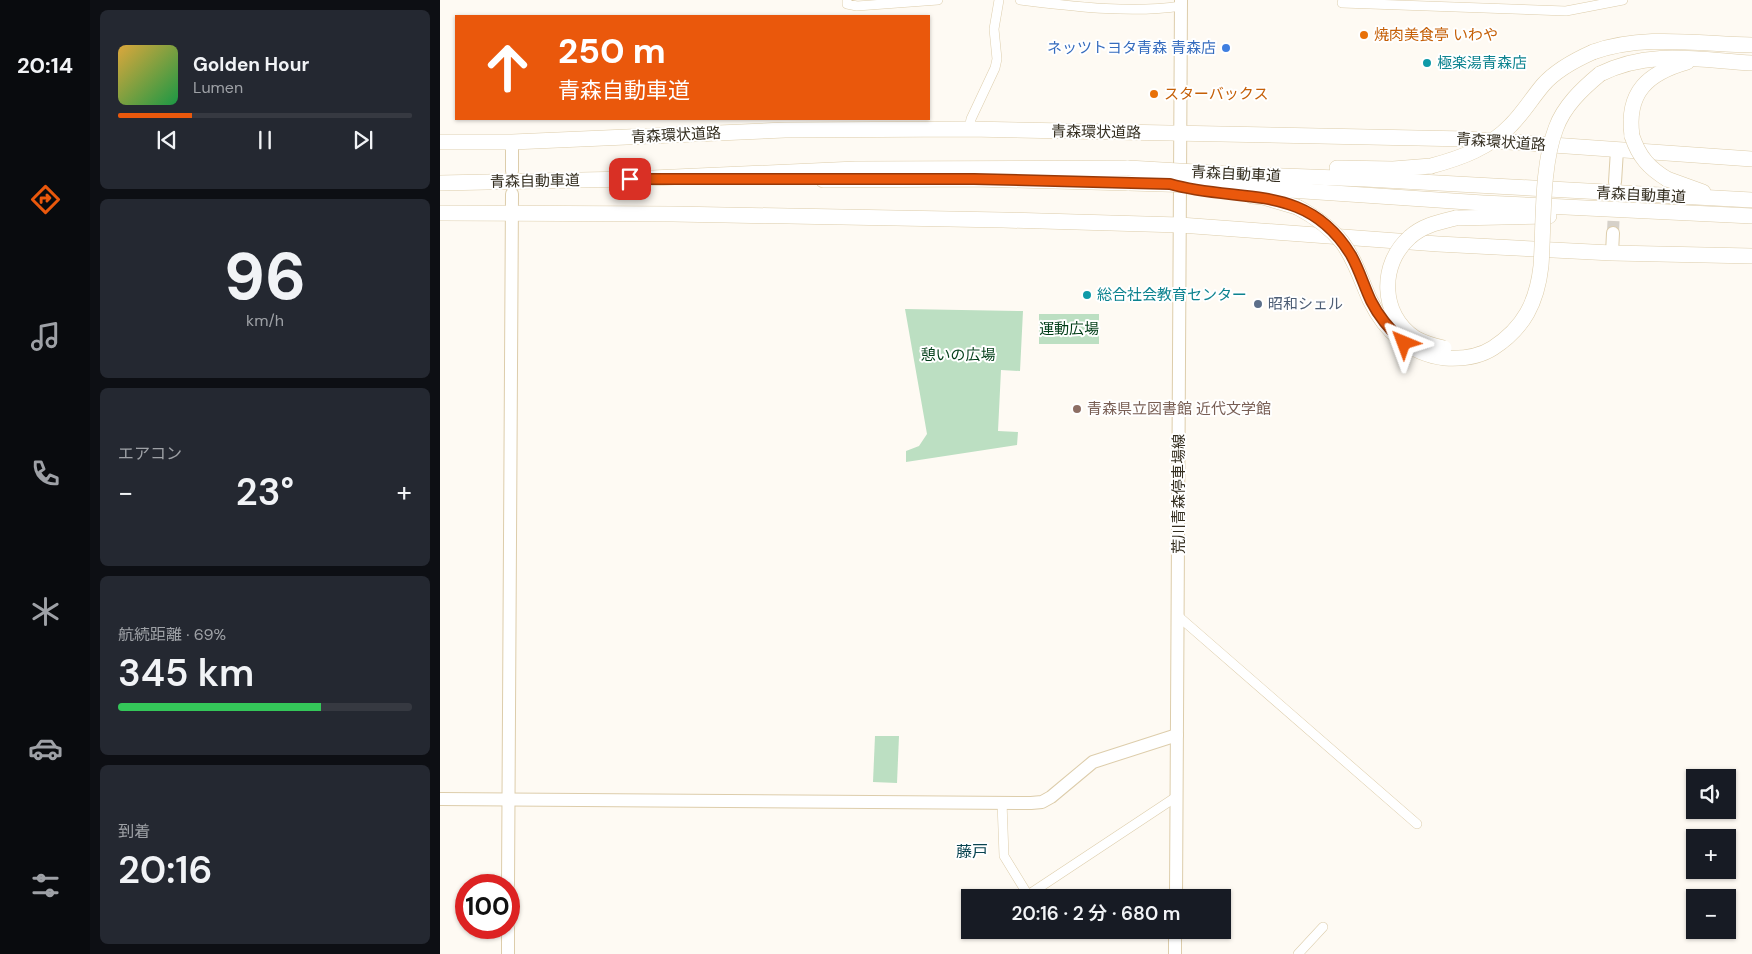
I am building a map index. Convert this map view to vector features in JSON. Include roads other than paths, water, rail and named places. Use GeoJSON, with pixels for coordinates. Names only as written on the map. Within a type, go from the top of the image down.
{"type":"FeatureCollection","features":[{"type":"Feature","properties":{"kind":"highway"},"geometry":{"type":"LineString","coordinates":[[1728,215],[1591,215],[1456,218],[1436,222],[1410,237],[1400,248],[1390,266],[1387,282],[1388,300],[1394,315],[1402,327],[1414,338],[1430,345],[1446,349],[1463,348],[1480,344],[1494,337],[1507,327],[1517,314],[1530,282],[1536,176],[1540,151],[1547,124],[1560,99],[1575,82],[1596,64],[1630,52],[1652,48],[1712,44],[1752,46]]}},
{"type":"Feature","properties":{"kind":"highway"},"geometry":{"type":"LineString","coordinates":[[1230,180],[1430,166],[1460,158],[1486,144],[1511,125],[1544,84],[1576,59],[1615,66],[1645,59],[1669,57],[1752,63]]}},
{"type":"Feature","properties":{"kind":"highway"},"geometry":{"type":"LineString","coordinates":[[1696,60],[1668,67],[1653,77],[1638,92],[1632,107],[1632,136],[1636,149],[1643,160],[1667,179],[1685,187],[1734,200]]}},
{"type":"Feature","properties":{"kind":"highway"},"geometry":{"type":"LineString","coordinates":[[1230,180],[1262,197],[1297,207],[1323,222],[1342,242],[1352,257],[1380,318],[1404,343],[1420,352],[1437,357],[1471,357],[1489,350],[1506,340],[1518,328],[1528,313],[1535,296],[1541,266],[1549,152],[1556,127],[1568,106],[1580,92],[1596,64]]}},
{"type":"Feature","properties":{"kind":"highway","name":"青森環状道路"},"geometry":{"type":"LineString","coordinates":[[440,142],[512,142],[786,130],[969,129],[1458,139],[1752,159]]}},
{"type":"Feature","properties":{"kind":"highway","name":"青森自動車道"},"geometry":{"type":"LineString","coordinates":[[630,179],[856,169],[1135,168],[1230,180],[1483,203],[1752,216]]}},
{"type":"Feature","properties":{"kind":"highway","name":"青森自動車道"},"geometry":{"type":"LineString","coordinates":[[440,183],[630,179],[974,179],[1170,184],[1230,180],[1365,179],[1752,200]]}},
{"type":"Feature","properties":{"kind":"highway"},"geometry":{"type":"LineString","coordinates":[[440,213],[513,212],[1180,225],[1438,244],[1752,256]]}},
{"type":"Feature","properties":{"kind":"street"},"geometry":{"type":"LineString","coordinates":[[847,0],[847,4],[857,6],[938,0]]}},
{"type":"Feature","properties":{"kind":"street"},"geometry":{"type":"LineString","coordinates":[[969,129],[971,119],[995,68],[997,59],[994,29],[999,0]]}},
{"type":"Feature","properties":{"kind":"street"},"geometry":{"type":"LineString","coordinates":[[1020,0],[1109,8],[1167,8],[1181,3]]}},
{"type":"Feature","properties":{"kind":"street"},"geometry":{"type":"LineString","coordinates":[[1343,0],[1342,3],[1485,4],[1566,10],[1623,0]]}},
{"type":"Feature","properties":{"kind":"street","name":"荒川青森停車場線"},"geometry":{"type":"LineString","coordinates":[[1176,889],[1181,3]]}},
{"type":"Feature","properties":{"kind":"street"},"geometry":{"type":"LineString","coordinates":[[512,142],[512,171]]}},
{"type":"Feature","properties":{"kind":"street"},"geometry":{"type":"LineString","coordinates":[[1615,182],[1617,150]]}},
{"type":"Feature","properties":{"kind":"street"},"geometry":{"type":"LineString","coordinates":[[508,874],[512,194]]}},
{"type":"Feature","properties":{"kind":"street"},"geometry":{"type":"LineString","coordinates":[[1612,252],[1613,233]]}},
{"type":"Feature","properties":{"kind":"street"},"geometry":{"type":"LineString","coordinates":[[1178,616],[1417,824]]}},
{"type":"Feature","properties":{"kind":"street"},"geometry":{"type":"LineString","coordinates":[[440,799],[1042,802],[1064,787],[1093,762],[1177,735]]}},
{"type":"Feature","properties":{"kind":"street"},"geometry":{"type":"LineString","coordinates":[[1002,802],[1004,856],[1028,895],[1176,797]]}},
{"type":"Feature","properties":{"kind":"street"},"geometry":{"type":"LineString","coordinates":[[1298,954],[1322,927]]}},
{"type":"Feature","properties":{"kind":"street"},"geometry":{"type":"LineString","coordinates":[[508,939],[508,954]]}},
{"type":"Feature","properties":{"kind":"street"},"geometry":{"type":"LineString","coordinates":[[1175,939],[1175,954]]}},
{"type":"Feature","properties":{"kind":"tunnel"},"geometry":{"type":"LineString","coordinates":[[1613,233],[1615,184]]}},
{"type":"Feature","properties":{"kind":"place","name":"焼肉美食亭 いわや"},"geometry":{"type":"Point","coordinates":[1364,35]}},
{"type":"Feature","properties":{"kind":"place","name":"ネッツトヨタ青森 青森店"},"geometry":{"type":"Point","coordinates":[1226,48]}},
{"type":"Feature","properties":{"kind":"place","name":"極楽湯青森店"},"geometry":{"type":"Point","coordinates":[1427,63]}},
{"type":"Feature","properties":{"kind":"place","name":"スターバックス"},"geometry":{"type":"Point","coordinates":[1154,94]}},
{"type":"Feature","properties":{"kind":"place","name":"総合社会教育センター"},"geometry":{"type":"Point","coordinates":[1087,295]}},
{"type":"Feature","properties":{"kind":"place","name":"昭和シェル"},"geometry":{"type":"Point","coordinates":[1258,304]}},
{"type":"Feature","properties":{"kind":"place","name":"青森県立図書館 近代文学館"},"geometry":{"type":"Point","coordinates":[1077,409]}},
{"type":"Feature","properties":{"kind":"district","name":"藤戸"},"geometry":{"type":"Point","coordinates":[972,851]}},
{"type":"Feature","properties":{"kind":"park label","name":"運動広場"},"geometry":{"type":"Point","coordinates":[1069,329]}},
{"type":"Feature","properties":{"kind":"park label","name":"憩いの広場"},"geometry":{"type":"Point","coordinates":[958,355]}}]}
